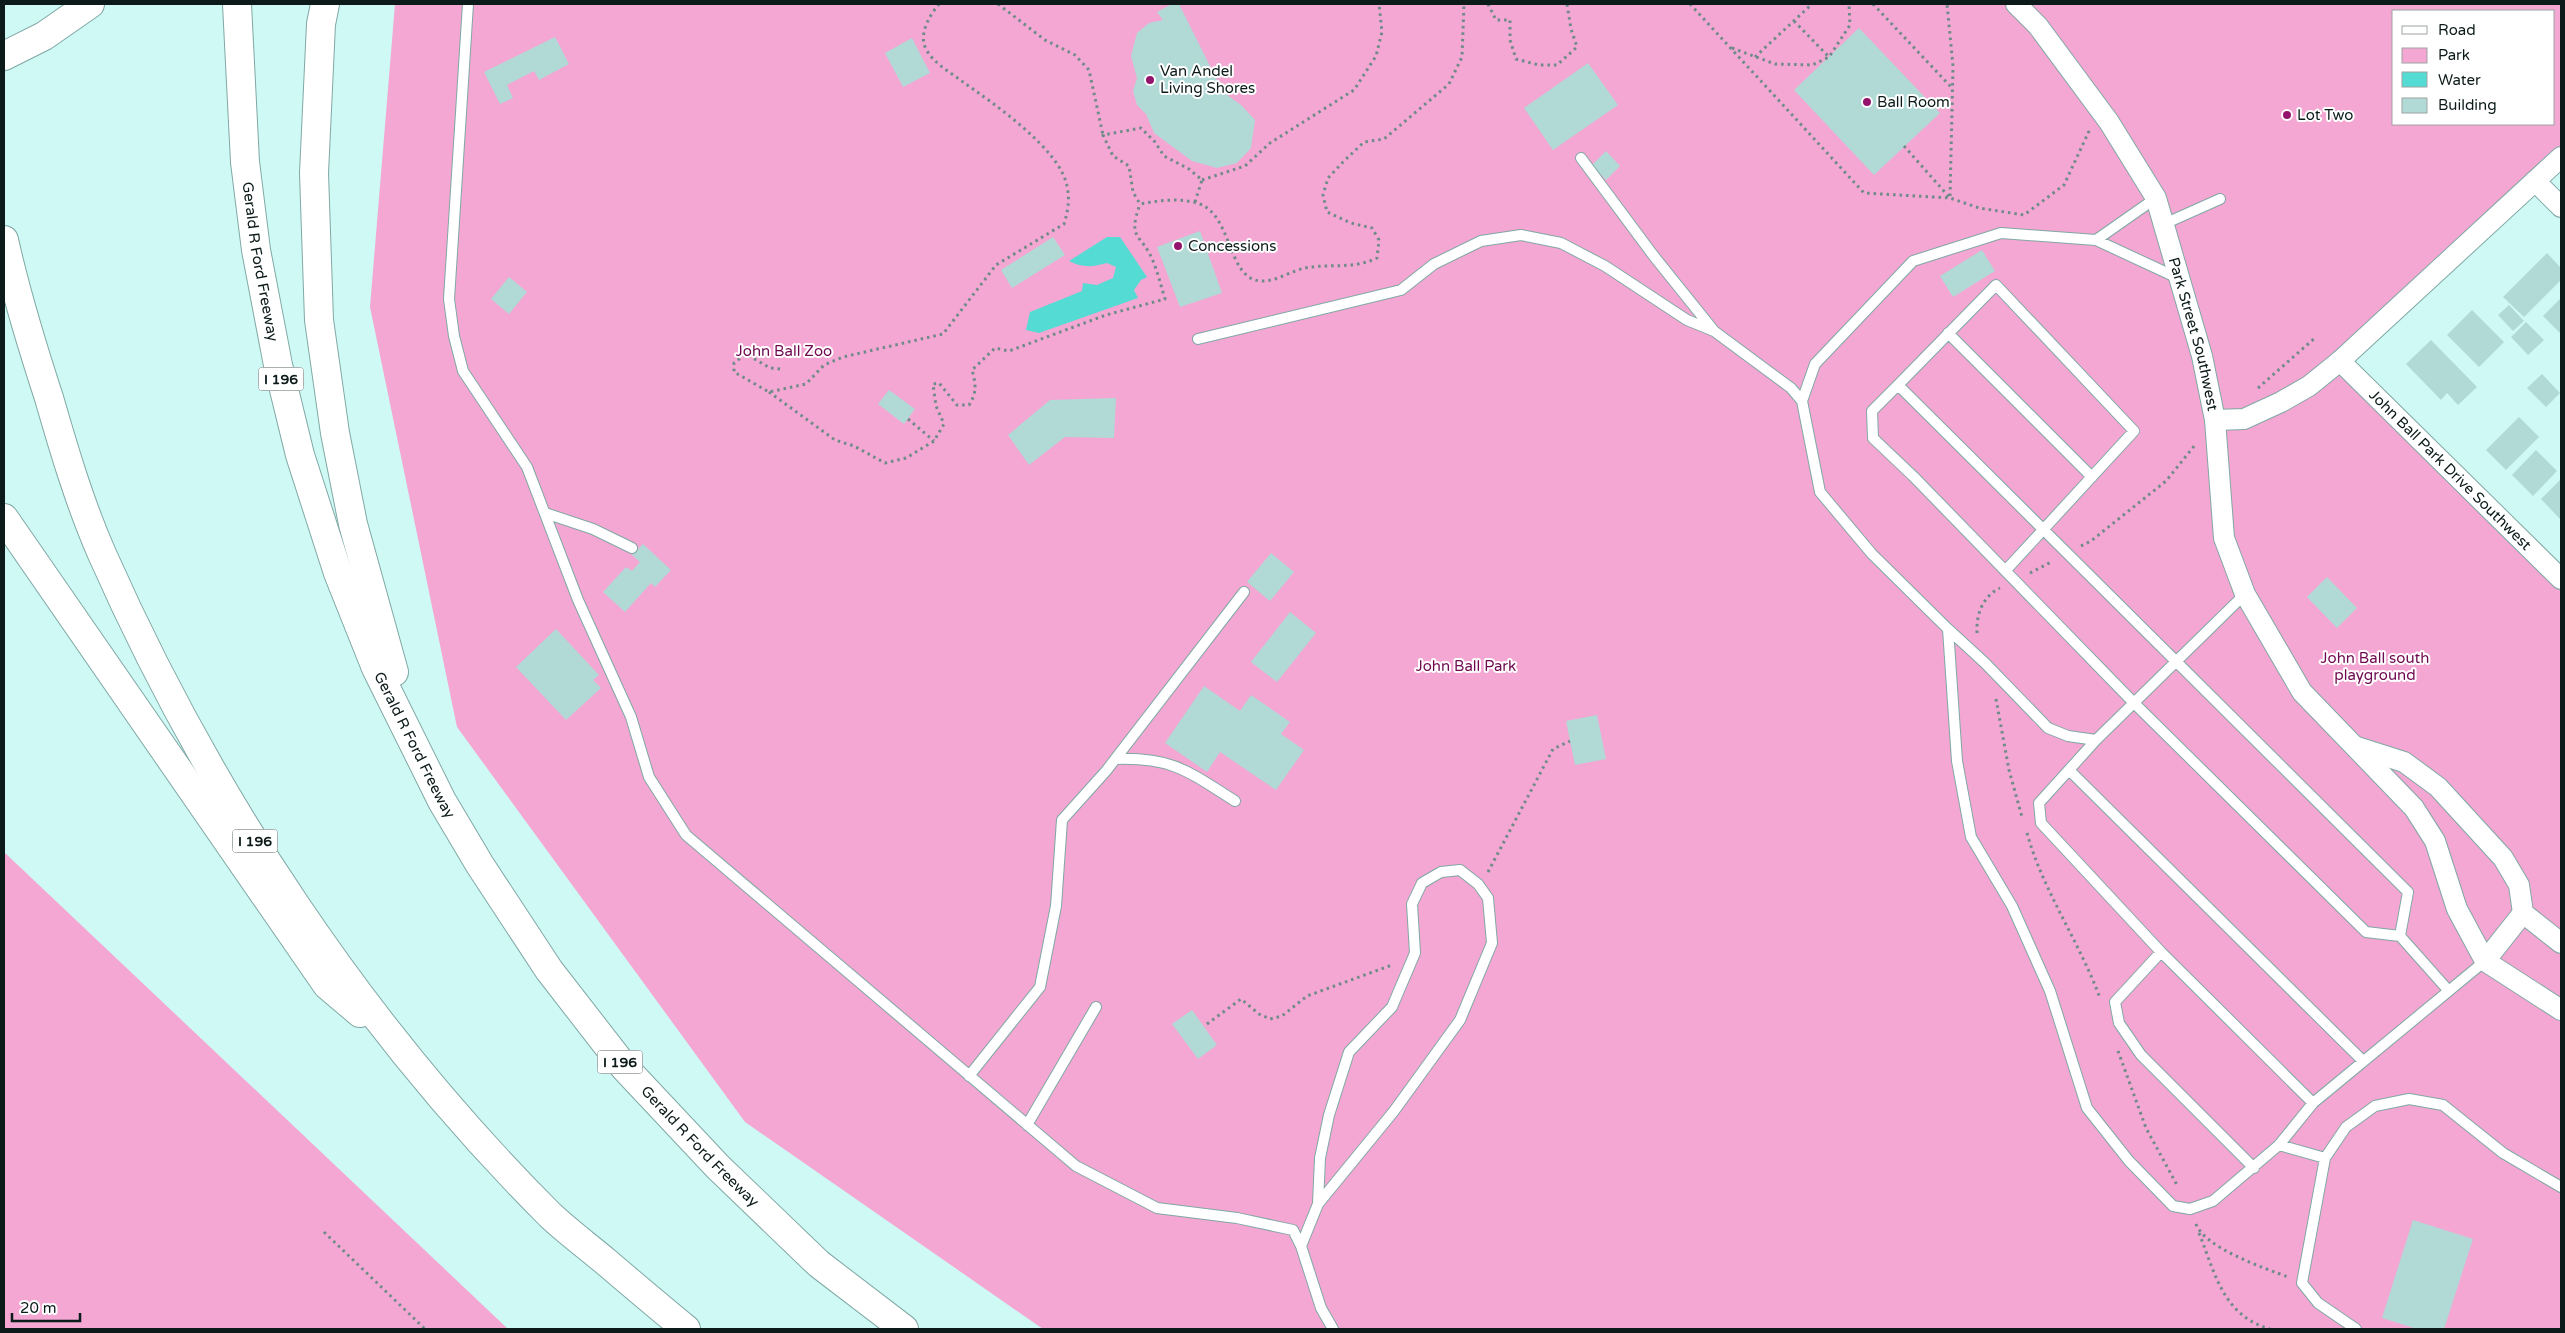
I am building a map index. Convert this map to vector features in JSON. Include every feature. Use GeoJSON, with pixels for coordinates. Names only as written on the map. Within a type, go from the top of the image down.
{"type":"FeatureCollection","features":[{"type":"Feature","properties":{"kind":"highway"},"geometry":{"type":"LineString","coordinates":[[4,56],[44,36],[90,4]]}},
{"type":"Feature","properties":{"kind":"highway","name":"Gerald R Ford Freeway"},"geometry":{"type":"LineString","coordinates":[[237,4],[244,162],[256,250],[278,365],[300,455],[338,573],[376,668],[442,801],[480,865],[549,970],[625,1068],[718,1167],[812,1257],[904,1329]]}},
{"type":"Feature","properties":{"kind":"highway"},"geometry":{"type":"LineString","coordinates":[[325,4],[321,24],[314,173],[319,320],[335,433],[353,524],[410,734]]}},
{"type":"Feature","properties":{"kind":"highway","name":"I 196"},"geometry":{"type":"LineString","coordinates":[[4,240],[14,287],[66,455],[101,551],[151,658],[219,782],[297,909],[394,1040],[450,1108],[552,1216],[686,1329]]}},
{"type":"Feature","properties":{"kind":"highway"},"geometry":{"type":"LineString","coordinates":[[4,518],[327,985],[394,1040]]}},
{"type":"Feature","properties":{"kind":"street","name":"Park Street Southwest"},"geometry":{"type":"LineString","coordinates":[[2016,4],[2038,26],[2099,108],[2156,198],[2202,356],[2215,420],[2244,419],[2281,402],[2309,386],[2340,361],[2561,157]]}},
{"type":"Feature","properties":{"kind":"street"},"geometry":{"type":"LineString","coordinates":[[2535,181],[2561,207]]}},
{"type":"Feature","properties":{"kind":"street","name":"John Ball Park Drive Southwest"},"geometry":{"type":"LineString","coordinates":[[2340,361],[2561,579]]}},
{"type":"Feature","properties":{"kind":"street"},"geometry":{"type":"LineString","coordinates":[[2215,420],[2224,538],[2245,594],[2302,692],[2414,808],[2435,840],[2457,909],[2485,961],[2561,1010]]}},
{"type":"Feature","properties":{"kind":"street"},"geometry":{"type":"LineString","coordinates":[[2357,747],[2404,762],[2438,787],[2503,858],[2519,886],[2523,913],[2561,943]]}},
{"type":"Feature","properties":{"kind":"street"},"geometry":{"type":"LineString","coordinates":[[2485,961],[2523,913]]}},
{"type":"Feature","properties":{"kind":"lane"},"geometry":{"type":"LineString","coordinates":[[468,4],[449,299],[454,336],[463,372],[527,467],[578,600],[630,716],[649,777],[686,835],[1076,1166],[1157,1208],[1237,1218],[1293,1230],[1301,1246],[1321,1308],[1333,1329]]}},
{"type":"Feature","properties":{"kind":"lane"},"geometry":{"type":"LineString","coordinates":[[1581,158],[1714,331]]}},
{"type":"Feature","properties":{"kind":"lane"},"geometry":{"type":"LineString","coordinates":[[2096,240],[2156,198]]}},
{"type":"Feature","properties":{"kind":"lane"},"geometry":{"type":"LineString","coordinates":[[2164,224],[2220,199]]}},
{"type":"Feature","properties":{"kind":"lane"},"geometry":{"type":"LineString","coordinates":[[1802,401],[1815,364],[1913,261],[2001,233],[2096,240],[2181,280]]}},
{"type":"Feature","properties":{"kind":"lane"},"geometry":{"type":"LineString","coordinates":[[1198,339],[1400,290],[1434,264],[1481,241],[1521,235],[1560,243],[1605,266],[1687,320],[1714,331],[1791,388],[1802,401],[1820,492],[1872,554],[1948,629],[1986,663],[2048,728],[2068,736],[2096,740]]}},
{"type":"Feature","properties":{"kind":"lane"},"geometry":{"type":"LineString","coordinates":[[2006,570],[2134,431],[1996,285],[1872,411],[1874,438],[2006,570],[2134,703],[2366,932],[2400,936],[2448,990]]}},
{"type":"Feature","properties":{"kind":"lane"},"geometry":{"type":"LineString","coordinates":[[1948,333],[2092,477]]}},
{"type":"Feature","properties":{"kind":"lane"},"geometry":{"type":"LineString","coordinates":[[1898,385],[2408,892],[2400,936]]}},
{"type":"Feature","properties":{"kind":"lane"},"geometry":{"type":"LineString","coordinates":[[544,513],[593,529],[632,548]]}},
{"type":"Feature","properties":{"kind":"lane"},"geometry":{"type":"LineString","coordinates":[[970,1076],[1040,986],[1056,906],[1062,820],[1116,759],[1244,592]]}},
{"type":"Feature","properties":{"kind":"lane"},"geometry":{"type":"LineString","coordinates":[[2245,594],[2096,740],[2039,803],[2041,823],[2161,952],[2313,1103]]}},
{"type":"Feature","properties":{"kind":"lane"},"geometry":{"type":"LineString","coordinates":[[1948,629],[1957,761],[1971,837],[2012,906],[2050,990],[2087,1108],[2129,1161],[2173,1206],[2190,1209],[2213,1201],[2279,1145],[2313,1103],[2485,961]]}},
{"type":"Feature","properties":{"kind":"lane"},"geometry":{"type":"LineString","coordinates":[[1116,759],[1146,758],[1181,767],[1235,801]]}},
{"type":"Feature","properties":{"kind":"lane"},"geometry":{"type":"LineString","coordinates":[[2069,770],[2363,1061]]}},
{"type":"Feature","properties":{"kind":"lane"},"geometry":{"type":"LineString","coordinates":[[1301,1246],[1318,1204],[1394,1111],[1460,1020],[1492,943],[1488,898],[1478,884],[1460,870],[1441,872],[1422,883],[1412,904],[1415,953],[1392,1006],[1349,1052],[1329,1115],[1320,1158],[1318,1204]]}},
{"type":"Feature","properties":{"kind":"lane"},"geometry":{"type":"LineString","coordinates":[[2161,952],[2115,1002],[2119,1023],[2141,1055],[2254,1168]]}},
{"type":"Feature","properties":{"kind":"lane"},"geometry":{"type":"LineString","coordinates":[[1027,1124],[1096,1007]]}},
{"type":"Feature","properties":{"kind":"lane"},"geometry":{"type":"LineString","coordinates":[[2356,1329],[2318,1302],[2302,1283],[2325,1158],[2346,1127],[2375,1106],[2409,1099],[2442,1105],[2503,1153],[2561,1187]]}},
{"type":"Feature","properties":{"kind":"lane"},"geometry":{"type":"LineString","coordinates":[[2279,1145],[2325,1158]]}},
{"type":"Feature","properties":{"kind":"path"},"geometry":{"type":"LineString","coordinates":[[769,392],[806,384],[824,365],[843,358],[943,334],[996,265],[1064,224],[1069,208],[1067,184],[1042,146],[1008,114],[937,63],[925,48],[924,32],[928,18],[939,4]]}},
{"type":"Feature","properties":{"kind":"path"},"geometry":{"type":"LineString","coordinates":[[780,369],[770,368],[746,354],[734,363],[734,372],[769,392],[835,440],[854,446],[884,463],[906,458],[934,441],[944,424],[936,406],[933,384],[939,383],[944,386],[957,405],[968,406],[974,398],[976,384],[972,370],[995,348],[1009,351],[1106,315],[1165,298],[1152,259],[1137,239],[1133,223],[1140,204],[1134,192],[1129,166],[1113,156],[1103,135],[1089,70],[1075,55],[1045,40],[998,4]]}},
{"type":"Feature","properties":{"kind":"path"},"geometry":{"type":"LineString","coordinates":[[1202,180],[1245,166],[1270,143],[1354,90],[1376,56],[1382,32],[1379,4]]}},
{"type":"Feature","properties":{"kind":"path"},"geometry":{"type":"LineString","coordinates":[[1140,204],[1168,200],[1195,202],[1213,214],[1226,234],[1241,273],[1251,280],[1263,282],[1305,268],[1362,265],[1376,258],[1379,240],[1372,228],[1351,223],[1327,212],[1323,195],[1328,178],[1364,142],[1384,139],[1449,84],[1462,57],[1464,4]]}},
{"type":"Feature","properties":{"kind":"path"},"geometry":{"type":"LineString","coordinates":[[1488,4],[1496,20],[1510,20],[1510,40],[1516,59],[1539,65],[1558,66],[1577,48],[1571,29],[1567,4]]}},
{"type":"Feature","properties":{"kind":"path"},"geometry":{"type":"LineString","coordinates":[[1690,4],[1864,193],[1950,198],[1979,208],[2024,215],[2064,185],[2099,108]]}},
{"type":"Feature","properties":{"kind":"path"},"geometry":{"type":"LineString","coordinates":[[1755,57],[1812,4]]}},
{"type":"Feature","properties":{"kind":"path"},"geometry":{"type":"LineString","coordinates":[[1730,48],[1775,64],[1812,65],[1829,57],[1850,25],[1849,4]]}},
{"type":"Feature","properties":{"kind":"path"},"geometry":{"type":"LineString","coordinates":[[1873,4],[1952,89]]}},
{"type":"Feature","properties":{"kind":"path"},"geometry":{"type":"LineString","coordinates":[[1948,4],[1953,66],[1950,198]]}},
{"type":"Feature","properties":{"kind":"path"},"geometry":{"type":"LineString","coordinates":[[1794,21],[1829,57]]}},
{"type":"Feature","properties":{"kind":"path"},"geometry":{"type":"LineString","coordinates":[[1103,135],[1141,128],[1155,142],[1164,156],[1188,168],[1202,180]]}},
{"type":"Feature","properties":{"kind":"path"},"geometry":{"type":"LineString","coordinates":[[1904,146],[1950,198]]}},
{"type":"Feature","properties":{"kind":"path"},"geometry":{"type":"LineString","coordinates":[[1195,202],[1202,180]]}},
{"type":"Feature","properties":{"kind":"path"},"geometry":{"type":"LineString","coordinates":[[908,419],[934,441]]}},
{"type":"Feature","properties":{"kind":"path"},"geometry":{"type":"LineString","coordinates":[[1478,884],[1487,874],[1553,749],[1570,741]]}},
{"type":"Feature","properties":{"kind":"path"},"geometry":{"type":"LineString","coordinates":[[1206,1024],[1241,999],[1251,1009],[1270,1019],[1282,1016],[1306,996],[1392,965],[1410,963]]}},
{"type":"Feature","properties":{"kind":"path"},"geometry":{"type":"LineString","coordinates":[[324,1232],[424,1329]]}},
{"type":"Feature","properties":{"kind":"path"},"geometry":{"type":"LineString","coordinates":[[2199,1233],[2221,1289],[2237,1314],[2270,1329]]}},
{"type":"Feature","properties":{"kind":"green space","name":"John Ball Park"},"geometry":{"type":"Polygon","coordinates":[[[395,4],[2561,4],[2561,157],[2340,361],[2561,579],[2561,1329],[1043,1329],[745,1122],[457,727],[370,307],[395,4]]]}},
{"type":"Feature","properties":{"kind":"green space"},"geometry":{"type":"Polygon","coordinates":[[[4,852],[508,1329],[4,1329],[4,852]]]}},
{"type":"Feature","properties":{"kind":"water"},"geometry":{"type":"Polygon","coordinates":[[[1107,237],[1120,237],[1147,277],[1141,280],[1134,290],[1138,298],[1039,333],[1026,330],[1030,312],[1082,291],[1083,283],[1097,285],[1113,278],[1116,267],[1107,263],[1088,266],[1078,265],[1069,261],[1107,237]]]}},
{"type":"Feature","properties":{"kind":"building"},"geometry":{"type":"Polygon","coordinates":[[[1172,4],[1179,4],[1223,92],[1241,105],[1255,120],[1251,148],[1237,163],[1217,168],[1192,161],[1154,133],[1146,114],[1137,105],[1133,91],[1137,78],[1131,56],[1137,33],[1149,23],[1163,20],[1157,12],[1172,4]]]}},
{"type":"Feature","properties":{"kind":"building","name":"Ball Room"},"geometry":{"type":"Polygon","coordinates":[[[1859,28],[1940,113],[1874,175],[1794,90],[1859,28]]]}},
{"type":"Feature","properties":{"kind":"building"},"geometry":{"type":"Polygon","coordinates":[[[555,37],[569,64],[539,80],[534,71],[507,85],[513,98],[500,104],[484,72],[555,37]]]}},
{"type":"Feature","properties":{"kind":"building"},"geometry":{"type":"Polygon","coordinates":[[[912,38],[930,73],[903,87],[885,53],[912,38]]]}},
{"type":"Feature","properties":{"kind":"building"},"geometry":{"type":"Polygon","coordinates":[[[1588,63],[1618,105],[1553,150],[1524,108],[1588,63]]]}},
{"type":"Feature","properties":{"kind":"building"},"geometry":{"type":"Polygon","coordinates":[[[1606,151],[1620,166],[1606,180],[1592,165],[1606,151]]]}},
{"type":"Feature","properties":{"kind":"building"},"geometry":{"type":"Polygon","coordinates":[[[1200,231],[1222,293],[1180,307],[1157,247],[1200,231]]]}},
{"type":"Feature","properties":{"kind":"building"},"geometry":{"type":"Polygon","coordinates":[[[1053,237],[1065,255],[1012,288],[1001,270],[1053,237]]]}},
{"type":"Feature","properties":{"kind":"building"},"geometry":{"type":"Polygon","coordinates":[[[1982,250],[1995,271],[1953,297],[1940,276],[1982,250]]]}},
{"type":"Feature","properties":{"kind":"building"},"geometry":{"type":"Polygon","coordinates":[[[2547,253],[2561,268],[2561,280],[2524,317],[2503,297],[2547,253]]]}},
{"type":"Feature","properties":{"kind":"building"},"geometry":{"type":"Polygon","coordinates":[[[509,277],[527,292],[509,314],[491,299],[509,277]]]}},
{"type":"Feature","properties":{"kind":"building"},"geometry":{"type":"Polygon","coordinates":[[[2561,298],[2561,334],[2543,316],[2561,298]]]}},
{"type":"Feature","properties":{"kind":"building"},"geometry":{"type":"Polygon","coordinates":[[[2509,305],[2524,321],[2513,331],[2498,315],[2509,305]]]}},
{"type":"Feature","properties":{"kind":"building"},"geometry":{"type":"Polygon","coordinates":[[[2472,310],[2504,342],[2479,367],[2447,335],[2472,310]]]}},
{"type":"Feature","properties":{"kind":"building"},"geometry":{"type":"Polygon","coordinates":[[[2526,322],[2544,340],[2528,355],[2511,337],[2526,322]]]}},
{"type":"Feature","properties":{"kind":"building"},"geometry":{"type":"Polygon","coordinates":[[[2431,340],[2477,387],[2458,405],[2447,393],[2441,400],[2406,364],[2431,340]]]}},
{"type":"Feature","properties":{"kind":"building"},"geometry":{"type":"Polygon","coordinates":[[[2542,374],[2560,393],[2546,407],[2527,388],[2542,374]]]}},
{"type":"Feature","properties":{"kind":"building"},"geometry":{"type":"Polygon","coordinates":[[[889,390],[915,409],[904,424],[878,404],[889,390]]]}},
{"type":"Feature","properties":{"kind":"building"},"geometry":{"type":"Polygon","coordinates":[[[1116,398],[1114,438],[1065,437],[1029,465],[1008,435],[1050,400],[1116,398]]]}},
{"type":"Feature","properties":{"kind":"building"},"geometry":{"type":"Polygon","coordinates":[[[2519,417],[2539,437],[2506,470],[2486,450],[2519,417]]]}},
{"type":"Feature","properties":{"kind":"building"},"geometry":{"type":"Polygon","coordinates":[[[2536,450],[2557,471],[2533,496],[2512,475],[2536,450]]]}},
{"type":"Feature","properties":{"kind":"building"},"geometry":{"type":"Polygon","coordinates":[[[2561,479],[2561,520],[2541,499],[2561,479]]]}},
{"type":"Feature","properties":{"kind":"building"},"geometry":{"type":"Polygon","coordinates":[[[643,544],[671,570],[655,587],[651,583],[625,612],[603,592],[626,567],[632,571],[640,562],[632,555],[643,544]]]}},
{"type":"Feature","properties":{"kind":"building"},"geometry":{"type":"Polygon","coordinates":[[[1271,553],[1294,572],[1270,601],[1247,582],[1271,553]]]}},
{"type":"Feature","properties":{"kind":"building"},"geometry":{"type":"Polygon","coordinates":[[[2327,577],[2357,608],[2337,628],[2307,597],[2327,577]]]}},
{"type":"Feature","properties":{"kind":"building"},"geometry":{"type":"Polygon","coordinates":[[[1290,612],[1316,633],[1277,682],[1251,662],[1290,612]]]}},
{"type":"Feature","properties":{"kind":"building"},"geometry":{"type":"Polygon","coordinates":[[[556,629],[599,675],[593,680],[601,688],[566,720],[516,667],[556,629]]]}},
{"type":"Feature","properties":{"kind":"building"},"geometry":{"type":"Polygon","coordinates":[[[1204,686],[1240,711],[1251,695],[1290,722],[1281,734],[1304,750],[1276,790],[1220,752],[1207,772],[1165,743],[1204,686]]]}},
{"type":"Feature","properties":{"kind":"building"},"geometry":{"type":"Polygon","coordinates":[[[1597,715],[1606,759],[1575,765],[1566,721],[1597,715]]]}},
{"type":"Feature","properties":{"kind":"building"},"geometry":{"type":"Polygon","coordinates":[[[1192,1010],[1217,1045],[1198,1059],[1172,1024],[1192,1010]]]}},
{"type":"Feature","properties":{"kind":"building"},"geometry":{"type":"Polygon","coordinates":[[[2413,1220],[2473,1239],[2444,1329],[2417,1329],[2382,1318],[2413,1220]]]}},
{"type":"Feature","properties":{"kind":"place","name":"Van Andel Living Shores"},"geometry":{"type":"Point","coordinates":[1150,80]}},
{"type":"Feature","properties":{"kind":"place","name":"Ball Room"},"geometry":{"type":"Point","coordinates":[1867,102]}},
{"type":"Feature","properties":{"kind":"place","name":"Lot Two"},"geometry":{"type":"Point","coordinates":[2287,115]}},
{"type":"Feature","properties":{"kind":"place","name":"Concessions"},"geometry":{"type":"Point","coordinates":[1178,246]}},
{"type":"Feature","properties":{"kind":"park label","name":"John Ball Zoo"},"geometry":{"type":"Point","coordinates":[784,351]}},
{"type":"Feature","properties":{"kind":"park label","name":"John Ball south playground"},"geometry":{"type":"Point","coordinates":[2375,666]}}]}
